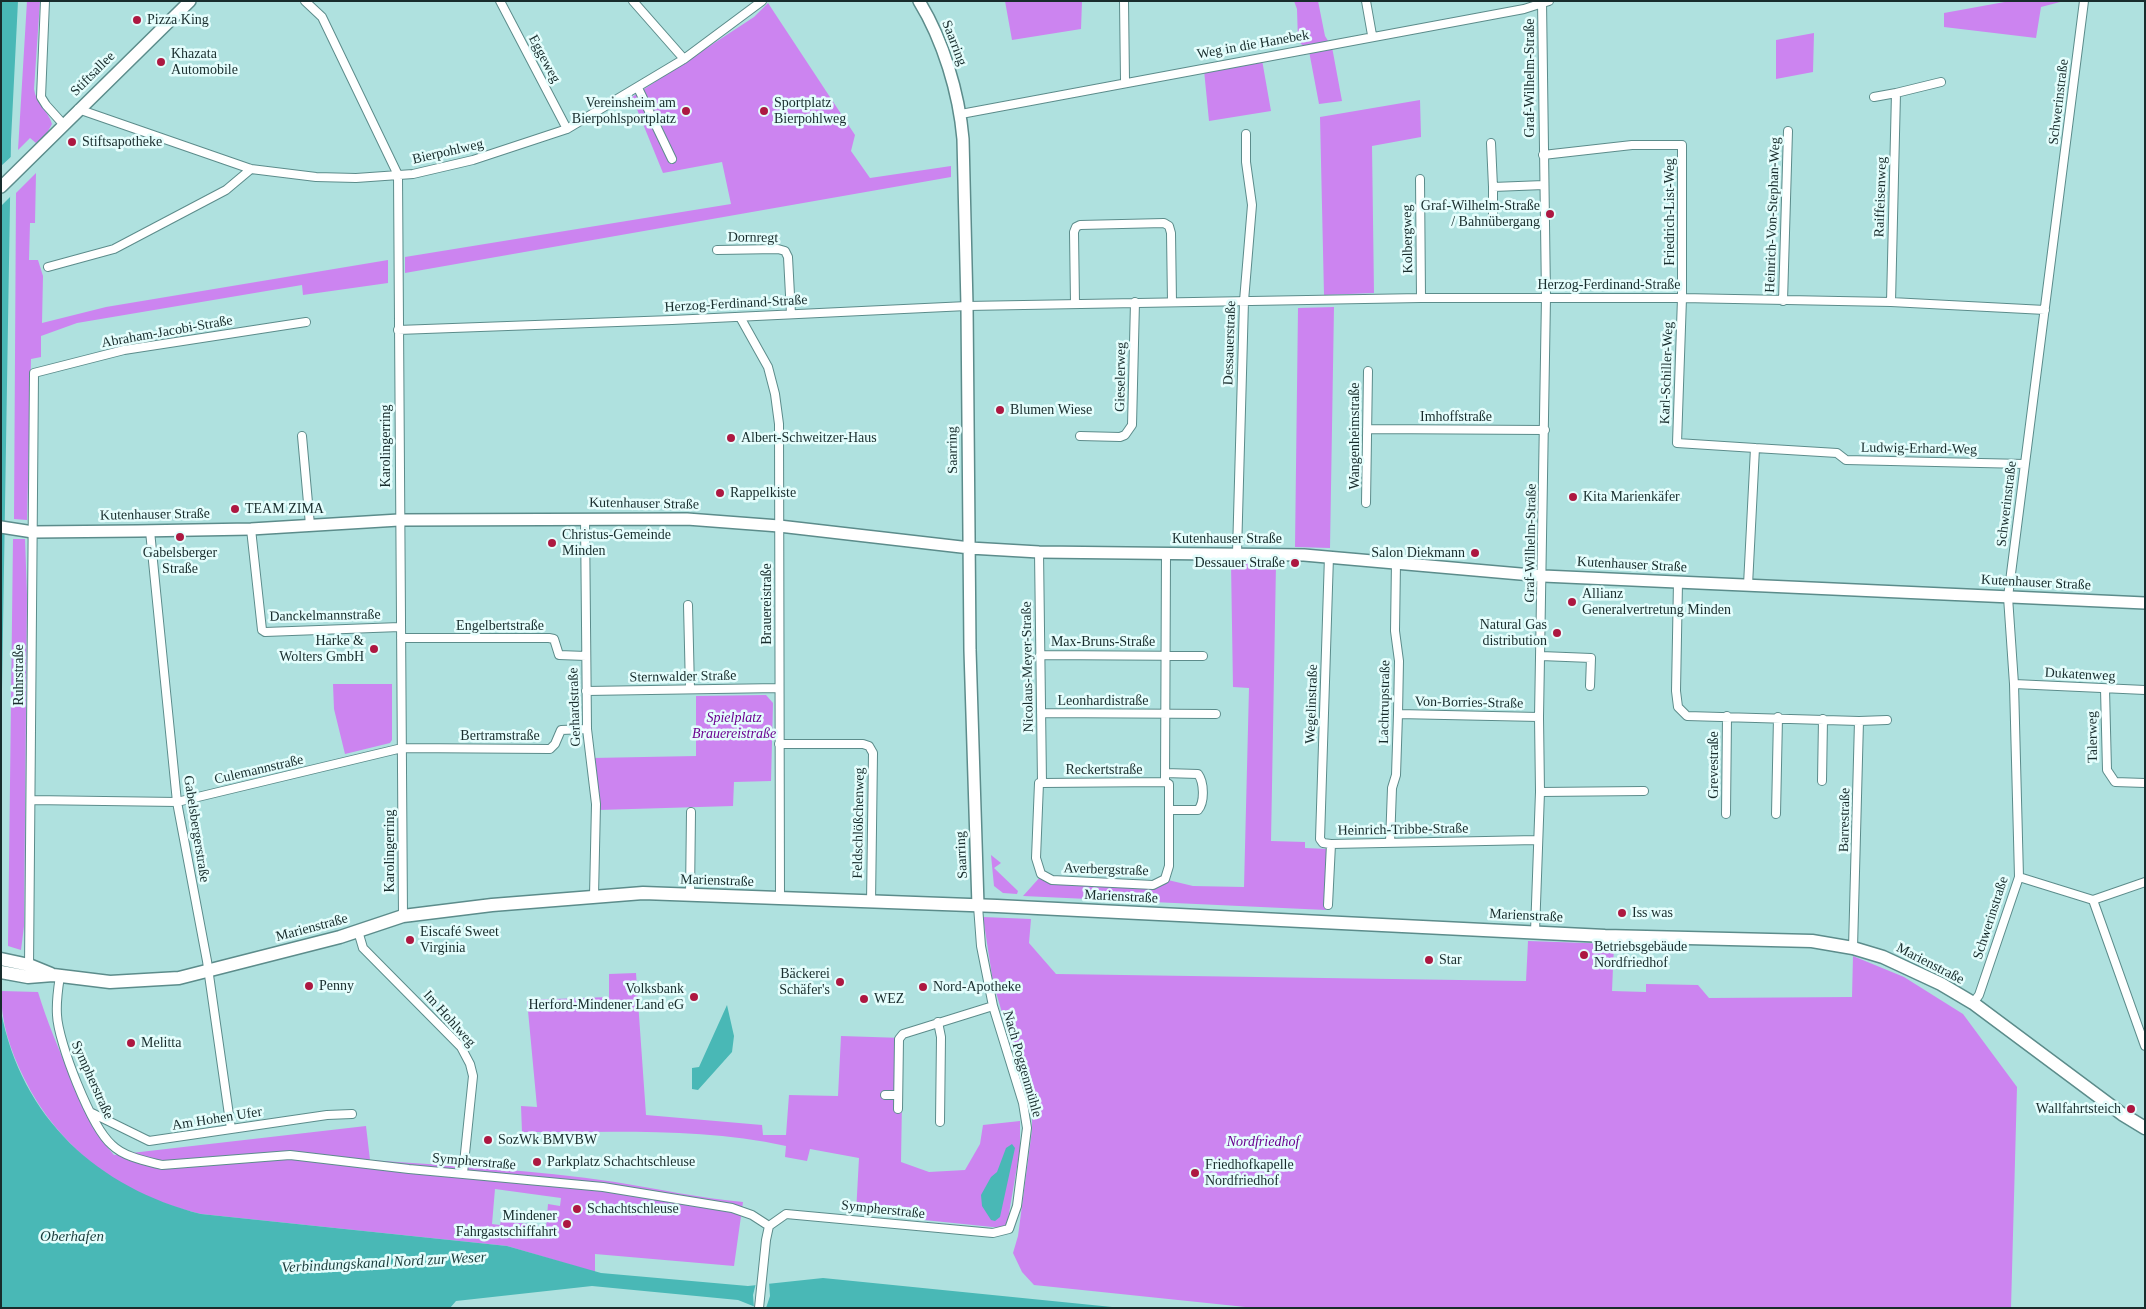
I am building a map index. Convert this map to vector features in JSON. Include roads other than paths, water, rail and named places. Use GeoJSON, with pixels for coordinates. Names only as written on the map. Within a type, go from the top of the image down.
{"type":"FeatureCollection","features":[{"type":"Feature","properties":{"kind":"main road","name":"Marienstraße"},"geometry":{"type":"LineString","coordinates":[[4,960],[29,971],[110,982],[179,978],[208,972],[358,931],[403,916],[594,896],[643,894],[978,906],[1535,932],[1812,941],[1853,948],[1908,967],[1973,1003],[2122,1114],[2145,1128]]}},
{"type":"Feature","properties":{"kind":"main road","name":"Marienstraße"},"geometry":{"type":"LineString","coordinates":[[4,973],[29,971]]}},
{"type":"Feature","properties":{"kind":"street"},"geometry":{"type":"LineString","coordinates":[[45,1],[41,97],[64,125]]}},
{"type":"Feature","properties":{"kind":"street","name":"Stiftsallee"},"geometry":{"type":"LineString","coordinates":[[1,186],[190,1]]}},
{"type":"Feature","properties":{"kind":"street","name":"Karolingerring"},"geometry":{"type":"LineString","coordinates":[[305,1],[322,18],[398,175],[403,916]]}},
{"type":"Feature","properties":{"kind":"street","name":"Eggeweg"},"geometry":{"type":"LineString","coordinates":[[500,1],[566,129]]}},
{"type":"Feature","properties":{"kind":"street","name":"Bierpohlweg"},"geometry":{"type":"LineString","coordinates":[[78,109],[251,168],[316,177],[356,178],[398,175],[473,160],[518,147],[566,129],[684,59],[762,1]]}},
{"type":"Feature","properties":{"kind":"street","name":"Saarring"},"geometry":{"type":"LineString","coordinates":[[919,1],[932,26],[953,81],[961,114],[967,306],[970,650],[978,906]]}},
{"type":"Feature","properties":{"kind":"street"},"geometry":{"type":"LineString","coordinates":[[1124,1],[1125,82]]}},
{"type":"Feature","properties":{"kind":"street"},"geometry":{"type":"LineString","coordinates":[[1366,1],[1372,35]]}},
{"type":"Feature","properties":{"kind":"street","name":"Schwerinstraße"},"geometry":{"type":"LineString","coordinates":[[1973,1003],[1979,995],[2019,877],[2014,684],[2008,597],[2084,1]]}},
{"type":"Feature","properties":{"kind":"street"},"geometry":{"type":"LineString","coordinates":[[636,2],[684,59]]}},
{"type":"Feature","properties":{"kind":"street","name":"Weg in die Hanebek"},"geometry":{"type":"LineString","coordinates":[[961,114],[1544,2]]}},
{"type":"Feature","properties":{"kind":"street","name":"Graf-Wilhelm-Straße"},"geometry":{"type":"LineString","coordinates":[[1535,932],[1540,792],[1539,717],[1545,430],[1544,2]]}},
{"type":"Feature","properties":{"kind":"street"},"geometry":{"type":"LineString","coordinates":[[1874,97],[1941,82]]}},
{"type":"Feature","properties":{"kind":"street"},"geometry":{"type":"LineString","coordinates":[[638,88],[672,159]]}},
{"type":"Feature","properties":{"kind":"street","name":"Raiffeisenweg"},"geometry":{"type":"LineString","coordinates":[[1891,302],[1896,93]]}},
{"type":"Feature","properties":{"kind":"street","name":"Heinrich-Von-Stephan-Weg"},"geometry":{"type":"LineString","coordinates":[[1784,301],[1788,131]]}},
{"type":"Feature","properties":{"kind":"street","name":"Dessauerstraße"},"geometry":{"type":"LineString","coordinates":[[1237,553],[1244,300],[1252,205],[1246,162],[1246,134]]}},
{"type":"Feature","properties":{"kind":"street"},"geometry":{"type":"LineString","coordinates":[[1491,143],[1493,214]]}},
{"type":"Feature","properties":{"kind":"street","name":"Graf-Wilhelm-Straße"},"geometry":{"type":"LineString","coordinates":[[1543,155],[1632,145]]}},
{"type":"Feature","properties":{"kind":"street","name":"Friedrich-List-Weg"},"geometry":{"type":"LineString","coordinates":[[1632,145],[1682,145],[1682,298]]}},
{"type":"Feature","properties":{"kind":"street"},"geometry":{"type":"LineString","coordinates":[[48,267],[101,254],[114,248],[226,190],[251,168]]}},
{"type":"Feature","properties":{"kind":"street","name":"Kolbergweg"},"geometry":{"type":"LineString","coordinates":[[1420,179],[1421,298]]}},
{"type":"Feature","properties":{"kind":"street"},"geometry":{"type":"LineString","coordinates":[[1493,187],[1544,185]]}},
{"type":"Feature","properties":{"kind":"street"},"geometry":{"type":"LineString","coordinates":[[1075,303],[1076,227],[1080,225],[1164,223],[1169,226],[1172,232],[1172,302]]}},
{"type":"Feature","properties":{"kind":"street","name":"Dornregt"},"geometry":{"type":"LineString","coordinates":[[717,250],[778,249],[785,251],[788,257],[791,314]]}},
{"type":"Feature","properties":{"kind":"street","name":"Herzog-Ferdinand-Straße"},"geometry":{"type":"LineString","coordinates":[[398,330],[967,306],[1244,300],[1546,297],[1682,298],[1891,302],[2045,310]]}},
{"type":"Feature","properties":{"kind":"street","name":"Karl-Schiller-Weg"},"geometry":{"type":"LineString","coordinates":[[1682,298],[1677,443],[1713,446]]}},
{"type":"Feature","properties":{"kind":"street","name":"Gieselerweg"},"geometry":{"type":"LineString","coordinates":[[1080,436],[1120,437],[1125,435],[1132,425],[1135,302]]}},
{"type":"Feature","properties":{"kind":"street","name":"Brauereistraße"},"geometry":{"type":"LineString","coordinates":[[740,317],[768,367],[775,394],[779,424],[780,899]]}},
{"type":"Feature","properties":{"kind":"street","name":"Abraham-Jacobi-Straße"},"geometry":{"type":"LineString","coordinates":[[34,373],[124,350],[306,322]]}},
{"type":"Feature","properties":{"kind":"street","name":"Wangenheimstraße"},"geometry":{"type":"LineString","coordinates":[[1366,502],[1368,370]]}},
{"type":"Feature","properties":{"kind":"street","name":"Ruhrstraße"},"geometry":{"type":"LineString","coordinates":[[29,971],[34,373]]}},
{"type":"Feature","properties":{"kind":"street","name":"Imhoffstraße"},"geometry":{"type":"LineString","coordinates":[[1368,429],[1545,430]]}},
{"type":"Feature","properties":{"kind":"street"},"geometry":{"type":"LineString","coordinates":[[302,436],[310,525]]}},
{"type":"Feature","properties":{"kind":"street","name":"Ludwig-Erhard-Weg"},"geometry":{"type":"LineString","coordinates":[[1713,446],[1837,453],[1846,460],[2025,464]]}},
{"type":"Feature","properties":{"kind":"street"},"geometry":{"type":"LineString","coordinates":[[1748,585],[1755,448]]}},
{"type":"Feature","properties":{"kind":"street","name":"Gerhardstraße"},"geometry":{"type":"LineString","coordinates":[[585,518],[587,729],[596,804],[594,896]]}},
{"type":"Feature","properties":{"kind":"street","name":"Kutenhauser Straße"},"geometry":{"type":"LineString","coordinates":[[7,527],[33,532],[150,531],[251,529],[399,520],[687,519],[779,526],[970,548],[1039,552],[1237,553],[1329,556],[1543,576],[2145,603]]}},
{"type":"Feature","properties":{"kind":"street","name":"Danckelmannstraße"},"geometry":{"type":"LineString","coordinates":[[251,529],[262,630],[265,632],[400,627]]}},
{"type":"Feature","properties":{"kind":"street","name":"Gabelsbergerstraße"},"geometry":{"type":"LineString","coordinates":[[150,531],[177,802],[208,972],[231,1129]]}},
{"type":"Feature","properties":{"kind":"street","name":"Nicolaus-Meyer-Straße"},"geometry":{"type":"LineString","coordinates":[[1039,552],[1042,783]]}},
{"type":"Feature","properties":{"kind":"street","name":"Averbergstraße"},"geometry":{"type":"LineString","coordinates":[[1042,783],[1039,783],[1037,864],[1041,874],[1052,880],[1160,883],[1168,873],[1169,784],[1165,782],[1166,554]]}},
{"type":"Feature","properties":{"kind":"street","name":"Wegelinstraße"},"geometry":{"type":"LineString","coordinates":[[1329,556],[1320,839],[1323,843],[1331,844]]}},
{"type":"Feature","properties":{"kind":"street","name":"Lachtrupstraße"},"geometry":{"type":"LineString","coordinates":[[1390,842],[1392,788],[1396,775],[1398,714],[1399,661],[1395,632],[1396,562]]}},
{"type":"Feature","properties":{"kind":"street","name":"Grevestraße"},"geometry":{"type":"LineString","coordinates":[[1678,582],[1678,707],[1687,716],[1859,721]]}},
{"type":"Feature","properties":{"kind":"street"},"geometry":{"type":"LineString","coordinates":[[688,605],[690,689]]}},
{"type":"Feature","properties":{"kind":"street","name":"Engelbertstraße"},"geometry":{"type":"LineString","coordinates":[[401,638],[549,638],[554,639],[556,642],[559,655],[586,656]]}},
{"type":"Feature","properties":{"kind":"street","name":"Max-Bruns-Straße"},"geometry":{"type":"LineString","coordinates":[[1040,655],[1203,656]]}},
{"type":"Feature","properties":{"kind":"street"},"geometry":{"type":"LineString","coordinates":[[1541,656],[1591,658],[1590,686]]}},
{"type":"Feature","properties":{"kind":"street","name":"Dukatenweg"},"geometry":{"type":"LineString","coordinates":[[2014,684],[2145,690]]}},
{"type":"Feature","properties":{"kind":"street","name":"Sternwalder Straße"},"geometry":{"type":"LineString","coordinates":[[586,690],[779,688]]}},
{"type":"Feature","properties":{"kind":"street","name":"Talerweg"},"geometry":{"type":"LineString","coordinates":[[2105,688],[2107,770],[2116,782],[2145,783]]}},
{"type":"Feature","properties":{"kind":"street","name":"Leonhardistraße"},"geometry":{"type":"LineString","coordinates":[[1041,713],[1216,714]]}},
{"type":"Feature","properties":{"kind":"street","name":"Von-Borries-Straße"},"geometry":{"type":"LineString","coordinates":[[1398,714],[1539,717]]}},
{"type":"Feature","properties":{"kind":"street","name":"Grevestraße"},"geometry":{"type":"LineString","coordinates":[[1726,814],[1727,716]]}},
{"type":"Feature","properties":{"kind":"street"},"geometry":{"type":"LineString","coordinates":[[1776,814],[1778,718]]}},
{"type":"Feature","properties":{"kind":"street"},"geometry":{"type":"LineString","coordinates":[[1822,781],[1823,719]]}},
{"type":"Feature","properties":{"kind":"street"},"geometry":{"type":"LineString","coordinates":[[1859,721],[1887,720]]}},
{"type":"Feature","properties":{"kind":"street","name":"Barrestraße"},"geometry":{"type":"LineString","coordinates":[[1853,948],[1859,721]]}},
{"type":"Feature","properties":{"kind":"street","name":"Bertramstraße"},"geometry":{"type":"LineString","coordinates":[[402,748],[550,749],[555,744],[561,730],[587,729]]}},
{"type":"Feature","properties":{"kind":"street","name":"Feldschlößchenweg"},"geometry":{"type":"LineString","coordinates":[[779,744],[863,744],[869,746],[873,753],[871,902]]}},
{"type":"Feature","properties":{"kind":"street","name":"Culemannstraße"},"geometry":{"type":"LineString","coordinates":[[31,800],[177,802],[402,748]]}},
{"type":"Feature","properties":{"kind":"street"},"geometry":{"type":"LineString","coordinates":[[1165,773],[1198,774],[1202,782],[1202,802],[1198,810],[1169,810]]}},
{"type":"Feature","properties":{"kind":"street","name":"Reckertstraße"},"geometry":{"type":"LineString","coordinates":[[1042,783],[1165,782]]}},
{"type":"Feature","properties":{"kind":"street"},"geometry":{"type":"LineString","coordinates":[[1540,792],[1644,791]]}},
{"type":"Feature","properties":{"kind":"street"},"geometry":{"type":"LineString","coordinates":[[690,895],[692,812]]}},
{"type":"Feature","properties":{"kind":"street","name":"Heinrich-Tribbe-Straße"},"geometry":{"type":"LineString","coordinates":[[1328,905],[1331,844],[1537,840]]}},
{"type":"Feature","properties":{"kind":"street"},"geometry":{"type":"LineString","coordinates":[[2019,877],[2093,900],[2145,882]]}},
{"type":"Feature","properties":{"kind":"street"},"geometry":{"type":"LineString","coordinates":[[2093,900],[2145,1046]]}},
{"type":"Feature","properties":{"kind":"street","name":"Nach Poggenmühle"},"geometry":{"type":"LineString","coordinates":[[978,906],[981,946],[993,1006],[1023,1103],[1027,1128],[1017,1206],[1009,1229]]}},
{"type":"Feature","properties":{"kind":"street","name":"Im Hohlweg"},"geometry":{"type":"LineString","coordinates":[[358,931],[363,948],[461,1047],[470,1064],[473,1088],[463,1173]]}},
{"type":"Feature","properties":{"kind":"street","name":"Sympherstraße"},"geometry":{"type":"LineString","coordinates":[[57,976],[56,1016],[61,1041],[92,1113],[112,1145],[142,1160],[162,1165],[290,1154],[603,1187],[732,1208],[752,1215],[769,1226],[780,1217],[795,1214],[993,1233],[1009,1229]]}},
{"type":"Feature","properties":{"kind":"street"},"geometry":{"type":"LineString","coordinates":[[898,1109],[899,1039],[903,1034],[993,1006]]}},
{"type":"Feature","properties":{"kind":"street"},"geometry":{"type":"LineString","coordinates":[[938,1022],[941,1037],[940,1122]]}},
{"type":"Feature","properties":{"kind":"street"},"geometry":{"type":"LineString","coordinates":[[885,1095],[897,1096]]}},
{"type":"Feature","properties":{"kind":"street","name":"Am Hohen Ufer"},"geometry":{"type":"LineString","coordinates":[[92,1113],[149,1141],[327,1115],[352,1114]]}},
{"type":"Feature","properties":{"kind":"street"},"geometry":{"type":"LineString","coordinates":[[760,1308],[762,1274],[769,1226]]}},
{"type":"Feature","properties":{"kind":"water"},"geometry":{"type":"Polygon","coordinates":[[[1,1],[18,1],[11,140],[1,750],[1,1]]]}},
{"type":"Feature","properties":{"kind":"water"},"geometry":{"type":"Polygon","coordinates":[[[727,1005],[734,1036],[732,1052],[698,1090],[692,1089],[692,1068],[699,1067],[727,1005]]]}},
{"type":"Feature","properties":{"kind":"water","name":"Oberhafen"},"geometry":{"type":"Polygon","coordinates":[[[1,1011],[11,1049],[26,1084],[46,1115],[70,1143],[98,1167],[129,1186],[164,1202],[201,1214],[507,1246],[601,1273],[748,1286],[823,1278],[1122,1308],[758,1308],[738,1300],[592,1286],[456,1301],[450,1308],[1,1308],[1,1011]]]}},
{"type":"Feature","properties":{"kind":"water"},"geometry":{"type":"Polygon","coordinates":[[[1012,1144],[1015,1148],[1000,1217],[995,1221],[991,1220],[982,1206],[981,1195],[991,1177],[997,1172],[1006,1148],[1012,1144]]]}},
{"type":"Feature","properties":{"kind":"place","name":"Pizza King"},"geometry":{"type":"Point","coordinates":[137,20]}},
{"type":"Feature","properties":{"kind":"place","name":"Khazata Automobile"},"geometry":{"type":"Point","coordinates":[161,62]}},
{"type":"Feature","properties":{"kind":"place","name":"Vereinsheim am Bierpohlsportplatz"},"geometry":{"type":"Point","coordinates":[686,111]}},
{"type":"Feature","properties":{"kind":"place","name":"Sportplatz Bierpohlweg"},"geometry":{"type":"Point","coordinates":[764,111]}},
{"type":"Feature","properties":{"kind":"place","name":"Stiftsapotheke"},"geometry":{"type":"Point","coordinates":[72,142]}},
{"type":"Feature","properties":{"kind":"place","name":"Graf-Wilhelm-Straße / Bahnübergang"},"geometry":{"type":"Point","coordinates":[1550,214]}},
{"type":"Feature","properties":{"kind":"place","name":"Blumen Wiese"},"geometry":{"type":"Point","coordinates":[1000,410]}},
{"type":"Feature","properties":{"kind":"place","name":"Albert-Schweitzer-Haus"},"geometry":{"type":"Point","coordinates":[731,438]}},
{"type":"Feature","properties":{"kind":"place","name":"Rappelkiste"},"geometry":{"type":"Point","coordinates":[720,493]}},
{"type":"Feature","properties":{"kind":"place","name":"Kita Marienkäfer"},"geometry":{"type":"Point","coordinates":[1573,497]}},
{"type":"Feature","properties":{"kind":"place","name":"TEAM ZIMA"},"geometry":{"type":"Point","coordinates":[235,509]}},
{"type":"Feature","properties":{"kind":"place","name":"Gabelsberger Straße"},"geometry":{"type":"Point","coordinates":[180,537]}},
{"type":"Feature","properties":{"kind":"place","name":"Christus-Gemeinde Minden"},"geometry":{"type":"Point","coordinates":[552,543]}},
{"type":"Feature","properties":{"kind":"place","name":"Salon Diekmann"},"geometry":{"type":"Point","coordinates":[1475,553]}},
{"type":"Feature","properties":{"kind":"place","name":"Dessauer Straße"},"geometry":{"type":"Point","coordinates":[1295,563]}},
{"type":"Feature","properties":{"kind":"place","name":"Allianz Generalvertretung Minden"},"geometry":{"type":"Point","coordinates":[1572,602]}},
{"type":"Feature","properties":{"kind":"place","name":"Natural Gas distribution"},"geometry":{"type":"Point","coordinates":[1557,633]}},
{"type":"Feature","properties":{"kind":"place","name":"Harke & Wolters GmbH"},"geometry":{"type":"Point","coordinates":[374,649]}},
{"type":"Feature","properties":{"kind":"place","name":"Iss was"},"geometry":{"type":"Point","coordinates":[1622,913]}},
{"type":"Feature","properties":{"kind":"place","name":"Eiscafé Sweet Virginia"},"geometry":{"type":"Point","coordinates":[410,940]}},
{"type":"Feature","properties":{"kind":"place","name":"Betriebsgebäude Nordfriedhof"},"geometry":{"type":"Point","coordinates":[1584,955]}},
{"type":"Feature","properties":{"kind":"place","name":"Star"},"geometry":{"type":"Point","coordinates":[1429,960]}},
{"type":"Feature","properties":{"kind":"place","name":"Bäckerei Schäfer's"},"geometry":{"type":"Point","coordinates":[840,982]}},
{"type":"Feature","properties":{"kind":"place","name":"Penny"},"geometry":{"type":"Point","coordinates":[309,986]}},
{"type":"Feature","properties":{"kind":"place","name":"Nord-Apotheke"},"geometry":{"type":"Point","coordinates":[923,987]}},
{"type":"Feature","properties":{"kind":"place","name":"Volksbank Herford-Mindener Land eG"},"geometry":{"type":"Point","coordinates":[694,997]}},
{"type":"Feature","properties":{"kind":"place","name":"WEZ"},"geometry":{"type":"Point","coordinates":[864,999]}},
{"type":"Feature","properties":{"kind":"place","name":"Melitta"},"geometry":{"type":"Point","coordinates":[131,1043]}},
{"type":"Feature","properties":{"kind":"place","name":"Wallfahrtsteich"},"geometry":{"type":"Point","coordinates":[2131,1109]}},
{"type":"Feature","properties":{"kind":"place","name":"SozWk BMVBW"},"geometry":{"type":"Point","coordinates":[488,1140]}},
{"type":"Feature","properties":{"kind":"place","name":"Parkplatz Schachtschleuse"},"geometry":{"type":"Point","coordinates":[537,1162]}},
{"type":"Feature","properties":{"kind":"place","name":"Friedhofkapelle Nordfriedhof"},"geometry":{"type":"Point","coordinates":[1195,1173]}},
{"type":"Feature","properties":{"kind":"place","name":"Schachtschleuse"},"geometry":{"type":"Point","coordinates":[577,1209]}},
{"type":"Feature","properties":{"kind":"place","name":"Mindener Fahrgastschiffahrt"},"geometry":{"type":"Point","coordinates":[567,1224]}},
{"type":"Feature","properties":{"kind":"park label","name":"Spielplatz Brauereistraße"},"geometry":{"type":"Point","coordinates":[734,726]}},
{"type":"Feature","properties":{"kind":"park label","name":"Nordfriedhof"},"geometry":{"type":"Point","coordinates":[1263,1142]}},
{"type":"Feature","properties":{"kind":"water label","name":"Verbindungskanal Nord zur Weser"},"geometry":{"type":"Point","coordinates":[384,1263]}}]}
